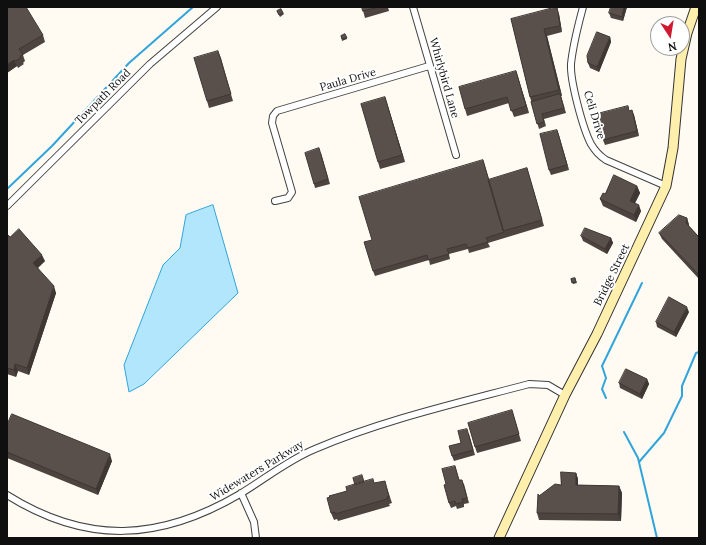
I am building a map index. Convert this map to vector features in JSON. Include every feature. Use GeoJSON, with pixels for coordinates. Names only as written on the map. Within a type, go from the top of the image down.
{"type":"FeatureCollection","features":[{"type":"Feature","properties":{"kind":"main road","name":"Bridge Street"},"geometry":{"type":"LineString","coordinates":[[498,538],[565,395],[597,334],[666,186],[672,148],[681,59],[687,33],[696,7]]}},
{"type":"Feature","properties":{"kind":"street","name":"Towpath Road"},"geometry":{"type":"LineString","coordinates":[[7,206],[150,64],[217,7]]}},
{"type":"Feature","properties":{"kind":"street","name":"Whirlybird Lane"},"geometry":{"type":"LineString","coordinates":[[412,7],[456,155]]}},
{"type":"Feature","properties":{"kind":"street","name":"Celi Drive"},"geometry":{"type":"LineString","coordinates":[[584,7],[576,31],[571,66],[572,77],[586,133],[592,146],[599,155],[606,160],[666,186]]}},
{"type":"Feature","properties":{"kind":"street","name":"Paula Drive"},"geometry":{"type":"LineString","coordinates":[[275,201],[288,198],[292,192],[273,132],[273,116],[277,111],[429,66]]}},
{"type":"Feature","properties":{"kind":"street","name":"Widewaters Parkway"},"geometry":{"type":"LineString","coordinates":[[7,495],[31,510],[69,526],[98,531],[125,532],[146,530],[179,523],[199,516],[241,493],[289,462],[343,437],[529,384],[548,385],[565,395]]}},
{"type":"Feature","properties":{"kind":"street"},"geometry":{"type":"LineString","coordinates":[[241,493],[254,522],[256,538]]}},
{"type":"Feature","properties":{"kind":"water"},"geometry":{"type":"Polygon","coordinates":[[[213,205],[238,293],[144,384],[129,392],[124,365],[163,265],[180,248],[186,215],[213,205]]]}},
{"type":"Feature","properties":{"kind":"building"},"geometry":{"type":"Polygon","coordinates":[[[7,7],[26,7],[43,35],[19,49],[23,55],[20,56],[21,58],[15,61],[14,60],[7,65],[7,7]]]}},
{"type":"Feature","properties":{"kind":"building"},"geometry":{"type":"Polygon","coordinates":[[[362,7],[379,7],[363,11],[362,7]]]}},
{"type":"Feature","properties":{"kind":"building"},"geometry":{"type":"Polygon","coordinates":[[[557,7],[560,26],[544,29],[559,90],[530,97],[511,19],[557,7]]]}},
{"type":"Feature","properties":{"kind":"building"},"geometry":{"type":"Polygon","coordinates":[[[611,7],[624,7],[622,17],[609,13],[611,7]]]}},
{"type":"Feature","properties":{"kind":"building"},"geometry":{"type":"Polygon","coordinates":[[[281,9],[283,13],[279,15],[277,11],[281,9]]]}},
{"type":"Feature","properties":{"kind":"building"},"geometry":{"type":"Polygon","coordinates":[[[597,32],[610,37],[597,67],[588,63],[587,56],[597,32]]]}},
{"type":"Feature","properties":{"kind":"building"},"geometry":{"type":"Polygon","coordinates":[[[345,34],[347,38],[342,39],[341,36],[345,34]]]}},
{"type":"Feature","properties":{"kind":"building"},"geometry":{"type":"Polygon","coordinates":[[[218,51],[231,94],[207,101],[194,58],[218,51]]]}},
{"type":"Feature","properties":{"kind":"building"},"geometry":{"type":"Polygon","coordinates":[[[516,71],[526,106],[511,111],[507,97],[465,109],[459,87],[516,71]]]}},
{"type":"Feature","properties":{"kind":"building"},"geometry":{"type":"Polygon","coordinates":[[[560,94],[564,108],[542,114],[544,122],[537,124],[531,102],[560,94]]]}},
{"type":"Feature","properties":{"kind":"building"},"geometry":{"type":"Polygon","coordinates":[[[385,97],[402,155],[378,162],[361,104],[385,97]]]}},
{"type":"Feature","properties":{"kind":"building"},"geometry":{"type":"Polygon","coordinates":[[[628,106],[629,111],[632,110],[637,131],[603,140],[597,114],[628,106]]]}},
{"type":"Feature","properties":{"kind":"building"},"geometry":{"type":"Polygon","coordinates":[[[557,130],[567,165],[549,170],[540,134],[557,130]]]}},
{"type":"Feature","properties":{"kind":"building"},"geometry":{"type":"Polygon","coordinates":[[[319,148],[328,179],[314,184],[305,153],[319,148]]]}},
{"type":"Feature","properties":{"kind":"building"},"geometry":{"type":"Polygon","coordinates":[[[483,160],[504,232],[486,238],[488,242],[468,248],[466,244],[447,249],[449,254],[428,260],[427,255],[373,271],[364,242],[372,240],[359,197],[483,160]]]}},
{"type":"Feature","properties":{"kind":"building"},"geometry":{"type":"Polygon","coordinates":[[[527,168],[542,220],[503,231],[488,180],[527,168]]]}},
{"type":"Feature","properties":{"kind":"building"},"geometry":{"type":"Polygon","coordinates":[[[614,175],[637,186],[630,201],[639,205],[634,215],[600,199],[603,193],[605,194],[614,175]]]}},
{"type":"Feature","properties":{"kind":"building"},"geometry":{"type":"Polygon","coordinates":[[[679,215],[687,218],[686,223],[698,236],[699,235],[699,275],[659,233],[679,215]]]}},
{"type":"Feature","properties":{"kind":"building"},"geometry":{"type":"Polygon","coordinates":[[[585,228],[611,238],[605,249],[581,236],[585,228]]]}},
{"type":"Feature","properties":{"kind":"building"},"geometry":{"type":"Polygon","coordinates":[[[19,229],[42,255],[33,263],[54,286],[27,368],[15,364],[14,370],[7,368],[7,236],[8,235],[10,237],[19,229]]]}},
{"type":"Feature","properties":{"kind":"building"},"geometry":{"type":"Polygon","coordinates":[[[575,278],[576,282],[572,283],[571,279],[575,278]]]}},
{"type":"Feature","properties":{"kind":"building"},"geometry":{"type":"Polygon","coordinates":[[[669,297],[687,307],[674,332],[656,322],[669,297]]]}},
{"type":"Feature","properties":{"kind":"building"},"geometry":{"type":"Polygon","coordinates":[[[626,369],[647,379],[640,394],[619,383],[626,369]]]}},
{"type":"Feature","properties":{"kind":"building"},"geometry":{"type":"Polygon","coordinates":[[[512,410],[519,434],[475,447],[468,423],[512,410]]]}},
{"type":"Feature","properties":{"kind":"building"},"geometry":{"type":"Polygon","coordinates":[[[12,414],[110,454],[96,489],[7,452],[7,425],[12,414]]]}},
{"type":"Feature","properties":{"kind":"building"},"geometry":{"type":"Polygon","coordinates":[[[467,429],[473,450],[452,456],[449,446],[461,443],[458,431],[467,429]]]}},
{"type":"Feature","properties":{"kind":"building"},"geometry":{"type":"Polygon","coordinates":[[[455,466],[459,480],[462,480],[467,498],[462,499],[463,502],[456,504],[455,501],[449,503],[444,485],[446,484],[442,469],[455,466]]]}},
{"type":"Feature","properties":{"kind":"building"},"geometry":{"type":"Polygon","coordinates":[[[561,472],[576,473],[576,485],[619,486],[618,514],[537,513],[538,494],[539,496],[555,484],[561,485],[561,472]]]}},
{"type":"Feature","properties":{"kind":"building"},"geometry":{"type":"Polygon","coordinates":[[[362,475],[364,482],[355,485],[353,478],[362,475]]]}},
{"type":"Feature","properties":{"kind":"building"},"geometry":{"type":"Polygon","coordinates":[[[373,479],[374,483],[385,481],[389,497],[387,497],[387,499],[335,514],[335,512],[331,513],[327,498],[330,497],[329,496],[347,491],[346,487],[373,479]]]}},
{"type":"Feature","properties":{"kind":"waterway"},"geometry":{"type":"LineString","coordinates":[[7,189],[52,146],[129,63],[193,7]]}},
{"type":"Feature","properties":{"kind":"waterway"},"geometry":{"type":"LineString","coordinates":[[606,398],[602,389],[606,378],[602,366],[642,283]]}},
{"type":"Feature","properties":{"kind":"waterway"},"geometry":{"type":"LineString","coordinates":[[639,462],[664,433],[682,396],[682,386],[696,353],[699,352]]}},
{"type":"Feature","properties":{"kind":"waterway"},"geometry":{"type":"LineString","coordinates":[[624,432],[638,458],[657,538]]}}]}
